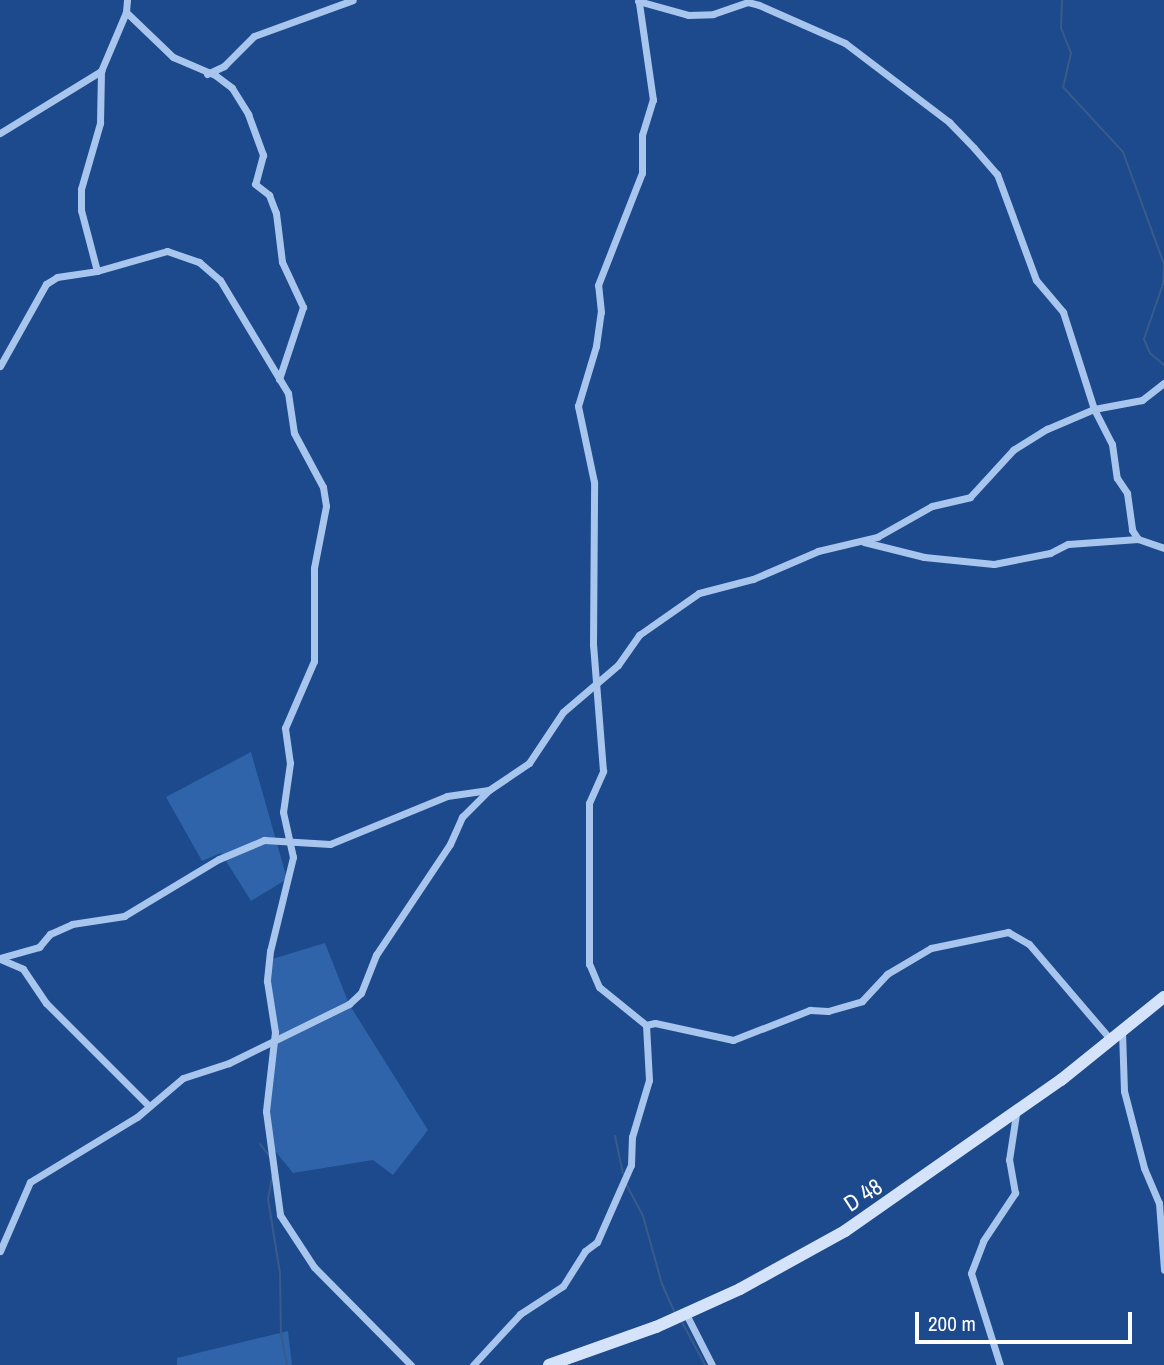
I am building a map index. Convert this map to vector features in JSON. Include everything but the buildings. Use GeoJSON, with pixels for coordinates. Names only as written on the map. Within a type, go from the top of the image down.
{"type":"FeatureCollection","features":[{"type":"Feature","properties":{"kind":"street"},"geometry":{"type":"LineString","coordinates":[[97,271],[81,210],[81,189],[100,123],[101,71],[126,12],[127,0]]}},
{"type":"Feature","properties":{"kind":"street"},"geometry":{"type":"LineString","coordinates":[[206,74],[224,66],[254,36],[353,0]]}},
{"type":"Feature","properties":{"kind":"street"},"geometry":{"type":"LineString","coordinates":[[473,1365],[520,1314],[563,1286],[604,1228],[631,1165],[632,1137],[649,1080],[646,1025],[599,987],[589,964],[589,803],[603,771],[597,684],[594,482],[578,406],[596,346],[601,313],[598,285],[642,173],[642,135],[653,100],[638,2],[688,15],[713,14],[748,2],[760,5],[845,43],[949,122],[997,174],[1036,280],[1063,312],[1094,409],[1112,444],[1117,478],[1127,493],[1132,530],[1138,539]]}},
{"type":"Feature","properties":{"kind":"street"},"geometry":{"type":"LineString","coordinates":[[126,12],[173,57],[206,74],[215,75],[242,99],[263,155],[255,184],[269,195],[276,213],[282,262],[303,306],[279,379]]}},
{"type":"Feature","properties":{"kind":"street"},"geometry":{"type":"LineString","coordinates":[[0,133],[101,71]]}},
{"type":"Feature","properties":{"kind":"street"},"geometry":{"type":"LineString","coordinates":[[0,366],[46,284],[57,277],[97,271],[167,251],[199,262],[226,288],[288,394],[294,433],[316,466],[326,506],[314,568],[314,661],[285,728],[290,763],[283,812],[290,844],[292,876],[270,951],[267,981],[274,1040],[266,1111],[280,1215],[314,1267],[411,1365]]}},
{"type":"Feature","properties":{"kind":"street"},"geometry":{"type":"LineString","coordinates":[[0,1251],[30,1182],[149,1106],[183,1078],[229,1063],[349,1004],[361,993],[395,922],[450,844],[461,817],[489,790],[528,763],[563,712],[597,684],[639,635],[699,593],[753,579],[818,551],[862,541],[932,506],[970,497],[1013,450],[1094,409],[1142,400],[1164,383]]}},
{"type":"Feature","properties":{"kind":"street"},"geometry":{"type":"LineString","coordinates":[[862,541],[924,556],[994,564],[1050,553],[1068,544],[1138,539],[1164,548]]}},
{"type":"Feature","properties":{"kind":"street"},"geometry":{"type":"LineString","coordinates":[[0,959],[39,947],[50,934],[72,924],[124,916],[219,859],[264,840],[330,845],[447,796],[489,790]]}},
{"type":"Feature","properties":{"kind":"street"},"geometry":{"type":"LineString","coordinates":[[646,1025],[655,1023],[733,1040],[810,1010],[828,1011],[862,1001],[887,974],[931,948],[1008,932],[1029,944],[1111,1040]]}},
{"type":"Feature","properties":{"kind":"street"},"geometry":{"type":"LineString","coordinates":[[0,959],[23,969],[46,1003],[149,1106]]}},
{"type":"Feature","properties":{"kind":"street","name":"D 48"},"geometry":{"type":"LineString","coordinates":[[549,1365],[617,1344],[686,1314],[782,1267],[868,1218],[1016,1113],[1164,997]]}},
{"type":"Feature","properties":{"kind":"street"},"geometry":{"type":"LineString","coordinates":[[1122,1031],[1124,1090],[1144,1168],[1159,1203],[1164,1270]]}},
{"type":"Feature","properties":{"kind":"street"},"geometry":{"type":"LineString","coordinates":[[1000,1365],[971,1273],[983,1241],[1015,1193],[1009,1160],[1016,1113]]}},
{"type":"Feature","properties":{"kind":"street"},"geometry":{"type":"LineString","coordinates":[[686,1314],[712,1365]]}},
{"type":"Feature","properties":{"kind":"shaded area"},"geometry":{"type":"Polygon","coordinates":[[[251,752],[287,879],[251,901],[221,853],[202,861],[166,797],[251,752]]]}},
{"type":"Feature","properties":{"kind":"shaded area"},"geometry":{"type":"Polygon","coordinates":[[[325,943],[349,1004],[428,1130],[393,1175],[373,1160],[293,1173],[271,1146],[266,1111],[275,1032],[269,960],[325,943]]]}},
{"type":"Feature","properties":{"kind":"shaded area"},"geometry":{"type":"Polygon","coordinates":[[[288,1331],[292,1365],[177,1365],[177,1358],[288,1331]]]}},
{"type":"Feature","properties":{"kind":"waterway"},"geometry":{"type":"LineString","coordinates":[[1062,0],[1061,28],[1071,53],[1063,87],[1123,152],[1164,264],[1163,284],[1144,339],[1150,353],[1164,365]]}},
{"type":"Feature","properties":{"kind":"waterway"},"geometry":{"type":"LineString","coordinates":[[615,1136],[623,1173]]}},
{"type":"Feature","properties":{"kind":"waterway"},"geometry":{"type":"LineString","coordinates":[[260,1144],[270,1157]]}},
{"type":"Feature","properties":{"kind":"waterway"},"geometry":{"type":"LineString","coordinates":[[272,1177],[268,1199],[280,1273],[281,1334],[287,1365]]}},
{"type":"Feature","properties":{"kind":"waterway"},"geometry":{"type":"LineString","coordinates":[[625,1182],[643,1216],[662,1284],[675,1313]]}},
{"type":"Feature","properties":{"kind":"waterway"},"geometry":{"type":"LineString","coordinates":[[681,1320],[705,1365]]}}]}
